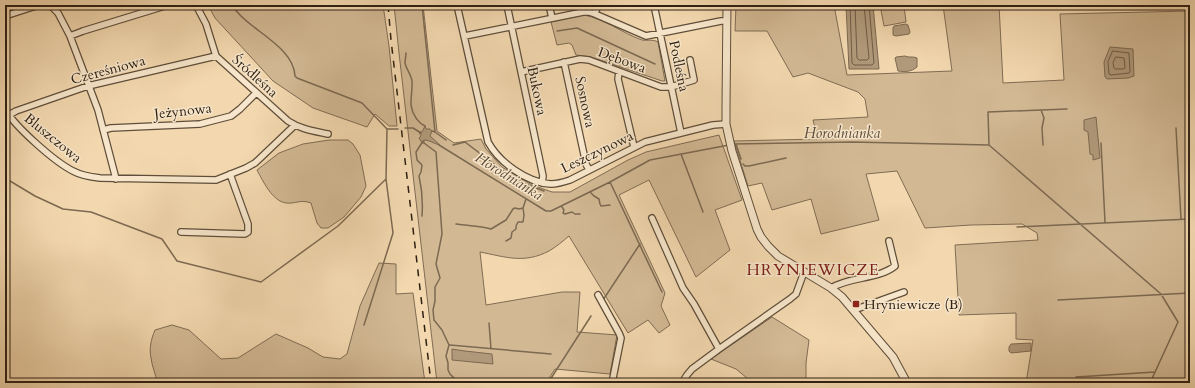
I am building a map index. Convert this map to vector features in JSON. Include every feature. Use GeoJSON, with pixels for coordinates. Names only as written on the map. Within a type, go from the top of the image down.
{"type":"FeatureCollection","features":[{"type":"Feature","properties":{"kind":"street"},"geometry":{"type":"LineString","coordinates":[[5,16],[39,5]]}},
{"type":"Feature","properties":{"kind":"street"},"geometry":{"type":"LineString","coordinates":[[50,5],[58,13],[70,36],[98,110],[116,179]]}},
{"type":"Feature","properties":{"kind":"street"},"geometry":{"type":"LineString","coordinates":[[70,36],[168,5]]}},
{"type":"Feature","properties":{"kind":"street","name":"Śródleśna"},"geometry":{"type":"LineString","coordinates":[[196,5],[206,24],[216,56],[256,93],[295,125],[328,134]]}},
{"type":"Feature","properties":{"kind":"street","name":"Leszczynowa"},"geometry":{"type":"LineString","coordinates":[[457,5],[488,142],[500,159],[525,176],[542,183],[560,183],[570,180],[645,142],[681,132],[713,125],[726,124]]}},
{"type":"Feature","properties":{"kind":"street","name":"Bukowa"},"geometry":{"type":"LineString","coordinates":[[507,5],[543,176],[542,183]]}},
{"type":"Feature","properties":{"kind":"street"},"geometry":{"type":"LineString","coordinates":[[549,5],[552,18]]}},
{"type":"Feature","properties":{"kind":"street"},"geometry":{"type":"LineString","coordinates":[[595,14],[598,5]]}},
{"type":"Feature","properties":{"kind":"street","name":"Podleśna"},"geometry":{"type":"LineString","coordinates":[[654,5],[681,132]]}},
{"type":"Feature","properties":{"kind":"street"},"geometry":{"type":"LineString","coordinates":[[727,5],[726,124],[732,151],[757,229],[761,237],[778,256],[831,288],[842,297],[893,357],[907,383]]}},
{"type":"Feature","properties":{"kind":"street"},"geometry":{"type":"LineString","coordinates":[[465,36],[583,12],[595,14],[646,36],[727,21]]}},
{"type":"Feature","properties":{"kind":"street","name":"Czereśniowa"},"geometry":{"type":"LineString","coordinates":[[9,116],[16,111],[88,86],[216,56]]}},
{"type":"Feature","properties":{"kind":"street","name":"Dębowa"},"geometry":{"type":"LineString","coordinates":[[521,72],[580,59],[589,60],[661,87],[671,87],[694,80],[690,60]]}},
{"type":"Feature","properties":{"kind":"street","name":"Sosnowa"},"geometry":{"type":"LineString","coordinates":[[564,62],[586,164],[589,170]]}},
{"type":"Feature","properties":{"kind":"street"},"geometry":{"type":"LineString","coordinates":[[619,72],[618,79],[634,148]]}},
{"type":"Feature","properties":{"kind":"street","name":"Jeżynowa"},"geometry":{"type":"LineString","coordinates":[[103,130],[111,128],[200,124],[231,116],[256,93]]}},
{"type":"Feature","properties":{"kind":"street","name":"Bluszczowa"},"geometry":{"type":"LineString","coordinates":[[5,109],[17,125],[68,168],[84,176],[116,179],[216,180],[255,163],[295,125]]}},
{"type":"Feature","properties":{"kind":"street"},"geometry":{"type":"LineString","coordinates":[[181,232],[245,234],[248,232],[248,224],[230,174]]}},
{"type":"Feature","properties":{"kind":"street"},"geometry":{"type":"LineString","coordinates":[[652,218],[683,288],[694,304],[719,349]]}},
{"type":"Feature","properties":{"kind":"street"},"geometry":{"type":"LineString","coordinates":[[831,288],[839,284],[884,272],[895,266],[889,241]]}},
{"type":"Feature","properties":{"kind":"street"},"geometry":{"type":"LineString","coordinates":[[682,383],[692,369],[796,294],[804,272]]}},
{"type":"Feature","properties":{"kind":"street"},"geometry":{"type":"LineString","coordinates":[[854,310],[904,292]]}},
{"type":"Feature","properties":{"kind":"street"},"geometry":{"type":"LineString","coordinates":[[598,296],[621,338],[612,383]]}},
{"type":"Feature","properties":{"kind":"shaded area"},"geometry":{"type":"Polygon","coordinates":[[[208,5],[383,5],[389,46],[397,126],[389,126],[375,114],[367,127],[313,108],[273,81],[215,18],[208,5]]]}},
{"type":"Feature","properties":{"kind":"shaded area"},"geometry":{"type":"Polygon","coordinates":[[[394,5],[423,5],[437,131],[454,143],[481,139],[486,149],[502,167],[532,185],[552,192],[570,192],[628,160],[646,152],[719,135],[742,200],[715,210],[730,250],[696,277],[649,180],[619,195],[665,293],[661,306],[670,325],[659,333],[648,320],[628,333],[569,236],[549,251],[531,257],[515,258],[480,252],[486,305],[562,292],[580,292],[577,332],[617,335],[610,374],[555,369],[546,383],[437,383],[394,5]]]}},
{"type":"Feature","properties":{"kind":"shaded area"},"geometry":{"type":"Polygon","coordinates":[[[736,5],[834,5],[847,75],[952,71],[943,5],[999,5],[1003,83],[1064,80],[1060,14],[1190,11],[1190,383],[1026,383],[1033,340],[1016,339],[1016,313],[959,315],[955,245],[1038,240],[1037,233],[1022,224],[925,228],[897,171],[866,174],[879,220],[821,234],[811,199],[772,210],[762,183],[748,186],[734,141],[818,139],[813,120],[868,117],[865,99],[858,92],[808,73],[793,77],[767,31],[735,31],[736,5]]]}},
{"type":"Feature","properties":{"kind":"shaded area"},"geometry":{"type":"Polygon","coordinates":[[[880,5],[891,5],[893,7],[904,6],[906,22],[884,26],[880,5]]]}},
{"type":"Feature","properties":{"kind":"shaded area"},"geometry":{"type":"Polygon","coordinates":[[[584,15],[606,23],[642,40],[652,40],[658,42],[665,81],[591,57],[576,55],[572,45],[569,43],[557,45],[551,22],[584,15]]]}},
{"type":"Feature","properties":{"kind":"shaded area"},"geometry":{"type":"Polygon","coordinates":[[[329,140],[348,140],[353,144],[360,155],[366,186],[361,197],[344,217],[328,228],[321,228],[317,223],[311,203],[304,201],[286,203],[276,199],[268,190],[257,170],[279,153],[303,144],[329,140]]]}},
{"type":"Feature","properties":{"kind":"shaded area"},"geometry":{"type":"Polygon","coordinates":[[[379,263],[396,264],[396,294],[413,293],[425,383],[157,383],[150,355],[151,340],[155,330],[172,325],[189,330],[221,359],[238,358],[276,334],[308,348],[323,357],[340,359],[347,354],[360,306],[379,263]]]}},
{"type":"Feature","properties":{"kind":"shaded area"},"geometry":{"type":"Polygon","coordinates":[[[772,317],[809,340],[806,363],[806,383],[753,383],[736,369],[711,359],[772,317]]]}},
{"type":"Feature","properties":{"kind":"water"},"geometry":{"type":"Polygon","coordinates":[[[846,5],[873,5],[879,69],[849,69],[846,5]]]}},
{"type":"Feature","properties":{"kind":"water"},"geometry":{"type":"Polygon","coordinates":[[[908,25],[910,32],[909,34],[893,35],[894,26],[908,25]]]}},
{"type":"Feature","properties":{"kind":"water"},"geometry":{"type":"Polygon","coordinates":[[[1110,47],[1133,49],[1134,76],[1128,78],[1107,79],[1105,77],[1104,62],[1110,47]]]}},
{"type":"Feature","properties":{"kind":"water"},"geometry":{"type":"Polygon","coordinates":[[[905,56],[917,58],[917,67],[908,71],[898,71],[895,58],[905,56]]]}},
{"type":"Feature","properties":{"kind":"water"},"geometry":{"type":"Polygon","coordinates":[[[1096,117],[1100,158],[1093,160],[1093,155],[1090,154],[1088,132],[1084,130],[1084,120],[1096,117]]]}},
{"type":"Feature","properties":{"kind":"water"},"geometry":{"type":"Polygon","coordinates":[[[425,126],[426,129],[430,129],[432,131],[430,136],[440,145],[426,140],[422,143],[419,138],[421,136],[419,132],[422,132],[425,126]]]}},
{"type":"Feature","properties":{"kind":"water"},"geometry":{"type":"Polygon","coordinates":[[[1031,343],[1031,351],[1011,353],[1009,351],[1011,344],[1031,343]]]}},
{"type":"Feature","properties":{"kind":"water"},"geometry":{"type":"Polygon","coordinates":[[[452,349],[492,354],[493,364],[452,360],[452,349]]]}},
{"type":"Feature","properties":{"kind":"waterway","name":"Horodnianka"},"geometry":{"type":"LineString","coordinates":[[232,5],[247,22],[274,42],[282,50],[293,66],[295,76],[297,78],[362,103],[387,129],[398,129]]}},
{"type":"Feature","properties":{"kind":"waterway"},"geometry":{"type":"LineString","coordinates":[[422,5],[435,132]]}},
{"type":"Feature","properties":{"kind":"waterway"},"geometry":{"type":"LineString","coordinates":[[557,31],[577,28],[655,64]]}},
{"type":"Feature","properties":{"kind":"waterway"},"geometry":{"type":"LineString","coordinates":[[406,53],[405,63],[412,81],[411,104],[413,113],[418,121],[425,126]]}},
{"type":"Feature","properties":{"kind":"waterway"},"geometry":{"type":"LineString","coordinates":[[989,145],[988,112],[1067,109]]}},
{"type":"Feature","properties":{"kind":"waterway"},"geometry":{"type":"LineString","coordinates":[[1041,110],[1044,118],[1042,128],[1043,145]]}},
{"type":"Feature","properties":{"kind":"waterway","name":"Horodnianka"},"geometry":{"type":"LineString","coordinates":[[405,128],[413,128],[421,133]]}},
{"type":"Feature","properties":{"kind":"waterway"},"geometry":{"type":"LineString","coordinates":[[1176,128],[1181,219]]}},
{"type":"Feature","properties":{"kind":"waterway"},"geometry":{"type":"LineString","coordinates":[[5,178],[35,196],[63,209],[91,212],[162,239],[177,261],[261,282],[338,226],[386,179],[387,129]]}},
{"type":"Feature","properties":{"kind":"waterway"},"geometry":{"type":"LineString","coordinates":[[432,131],[446,140]]}},
{"type":"Feature","properties":{"kind":"waterway"},"geometry":{"type":"LineString","coordinates":[[422,216],[422,196],[419,176],[422,165],[417,160],[416,152],[423,141]]}},
{"type":"Feature","properties":{"kind":"waterway"},"geometry":{"type":"LineString","coordinates":[[453,145],[465,142],[515,180],[544,191]]}},
{"type":"Feature","properties":{"kind":"waterway","name":"Horodnianka"},"geometry":{"type":"LineString","coordinates":[[732,144],[852,142],[989,145],[1161,294],[1178,322],[1150,383]]}},
{"type":"Feature","properties":{"kind":"waterway"},"geometry":{"type":"LineString","coordinates":[[424,143],[436,152],[442,234],[436,264],[440,278],[435,287],[435,301],[433,310],[434,320],[442,330],[449,345],[446,356],[448,370],[455,379],[455,383]]}},
{"type":"Feature","properties":{"kind":"waterway"},"geometry":{"type":"LineString","coordinates":[[1101,143],[1105,222]]}},
{"type":"Feature","properties":{"kind":"waterway"},"geometry":{"type":"LineString","coordinates":[[736,144],[741,159]]}},
{"type":"Feature","properties":{"kind":"waterway","name":"Horodnianka"},"geometry":{"type":"LineString","coordinates":[[439,145],[546,211],[551,211],[610,182],[650,160],[729,145]]}},
{"type":"Feature","properties":{"kind":"waterway"},"geometry":{"type":"LineString","coordinates":[[681,154],[703,212]]}},
{"type":"Feature","properties":{"kind":"waterway"},"geometry":{"type":"LineString","coordinates":[[743,164],[745,166],[749,166],[786,158]]}},
{"type":"Feature","properties":{"kind":"waterway"},"geometry":{"type":"LineString","coordinates":[[364,325],[393,233],[386,179]]}},
{"type":"Feature","properties":{"kind":"waterway"},"geometry":{"type":"LineString","coordinates":[[610,182],[662,292]]}},
{"type":"Feature","properties":{"kind":"waterway"},"geometry":{"type":"LineString","coordinates":[[590,192],[599,199],[601,206],[610,205]]}},
{"type":"Feature","properties":{"kind":"waterway"},"geometry":{"type":"LineString","coordinates":[[456,224],[491,229],[506,220],[513,209],[523,208],[526,199]]}},
{"type":"Feature","properties":{"kind":"waterway"},"geometry":{"type":"LineString","coordinates":[[562,207],[564,210],[563,213],[565,214],[572,212],[575,214],[580,214]]}},
{"type":"Feature","properties":{"kind":"waterway"},"geometry":{"type":"LineString","coordinates":[[506,241],[511,238],[512,232],[516,229],[518,222],[523,222],[523,208]]}},
{"type":"Feature","properties":{"kind":"waterway"},"geometry":{"type":"LineString","coordinates":[[1017,227],[1190,219]]}},
{"type":"Feature","properties":{"kind":"waterway"},"geometry":{"type":"LineString","coordinates":[[603,300],[640,244]]}},
{"type":"Feature","properties":{"kind":"waterway"},"geometry":{"type":"LineString","coordinates":[[1058,300],[1190,293]]}},
{"type":"Feature","properties":{"kind":"waterway"},"geometry":{"type":"LineString","coordinates":[[548,383],[591,316]]}},
{"type":"Feature","properties":{"kind":"waterway"},"geometry":{"type":"LineString","coordinates":[[614,318],[623,335],[617,373]]}},
{"type":"Feature","properties":{"kind":"waterway"},"geometry":{"type":"LineString","coordinates":[[489,323],[491,349]]}},
{"type":"Feature","properties":{"kind":"waterway"},"geometry":{"type":"LineString","coordinates":[[450,345],[551,354]]}},
{"type":"Feature","properties":{"kind":"waterway"},"geometry":{"type":"LineString","coordinates":[[1076,377],[1155,372]]}},
{"type":"Feature","properties":{"kind":"railway"},"geometry":{"type":"LineString","coordinates":[[388,5],[431,383]]}},
{"type":"Feature","properties":{"kind":"place","name":"Hryniewicze (B)"},"geometry":{"type":"Point","coordinates":[856,304]}},
{"type":"Feature","properties":{"kind":"district","name":"HRYNIEWICZE"},"geometry":{"type":"Point","coordinates":[813,270]}}]}
